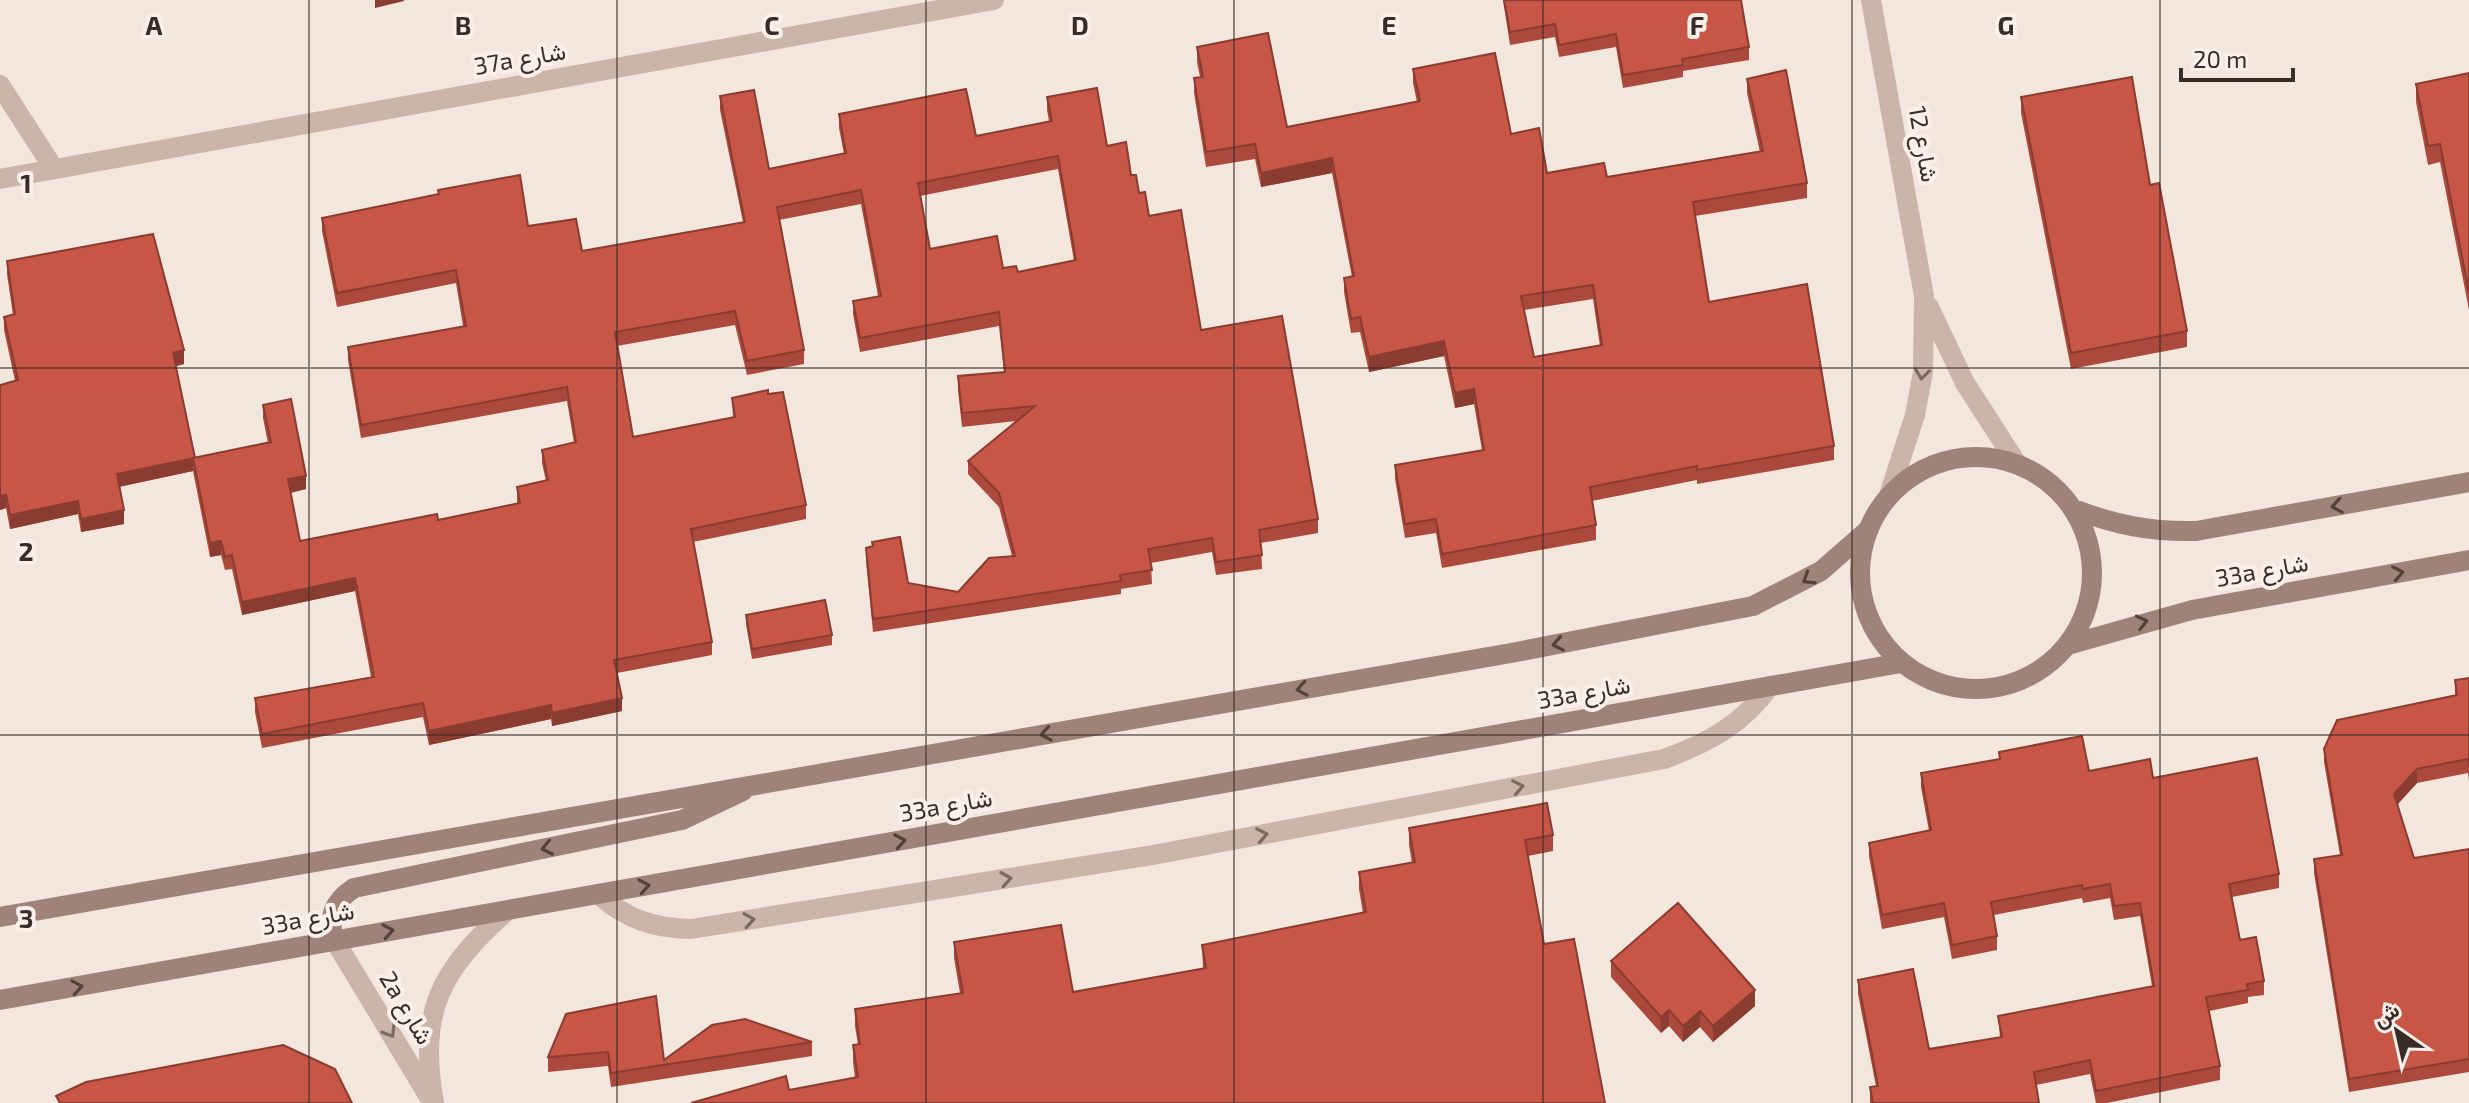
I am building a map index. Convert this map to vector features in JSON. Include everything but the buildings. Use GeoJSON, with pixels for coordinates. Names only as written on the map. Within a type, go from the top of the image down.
{"type":"FeatureCollection","features":[{"type":"Feature","properties":{"kind":"street","name":"37a شارع"},"geometry":{"type":"LineString","coordinates":[[0,179],[994,0]]}},
{"type":"Feature","properties":{"kind":"street","name":"شارع 12"},"geometry":{"type":"LineString","coordinates":[[1871,0],[1924,296],[1923,372],[1915,415],[1888,498]]}},
{"type":"Feature","properties":{"kind":"street"},"geometry":{"type":"LineString","coordinates":[[0,85],[54,169]]}},
{"type":"Feature","properties":{"kind":"street","name":"شارع 12"},"geometry":{"type":"LineString","coordinates":[[1924,296],[1965,383],[2017,464]]}},
{"type":"Feature","properties":{"kind":"street"},"geometry":{"type":"LineString","coordinates":[[0,917],[1496,656],[1753,606],[1821,571],[1868,530],[1888,498],[1919,473],[1947,461],[1977,457],[2017,464],[2058,489],[2085,530],[2093,578],[2081,624],[2068,645],[2037,673],[1998,688],[1978,690],[1937,684],[1901,663],[1877,636],[1863,602],[1859,566],[1868,530]]}},
{"type":"Feature","properties":{"kind":"street"},"geometry":{"type":"LineString","coordinates":[[2074,509],[2113,524],[2154,532],[2196,531],[2469,482]]}},
{"type":"Feature","properties":{"kind":"street","name":"33a شارع"},"geometry":{"type":"LineString","coordinates":[[2068,645],[2192,610],[2469,560]]}},
{"type":"Feature","properties":{"kind":"street","name":"33a شارع"},"geometry":{"type":"LineString","coordinates":[[0,1000],[1901,663]]}},
{"type":"Feature","properties":{"kind":"street"},"geometry":{"type":"LineString","coordinates":[[598,894],[617,911],[638,921],[663,928],[691,929],[1153,855],[1664,759],[1698,747],[1727,730],[1754,709],[1770,686]]}},
{"type":"Feature","properties":{"kind":"street"},"geometry":{"type":"LineString","coordinates":[[335,941],[331,917],[335,905],[354,888],[682,820],[731,799],[753,785]]}},
{"type":"Feature","properties":{"kind":"street","name":"2a شارع"},"geometry":{"type":"LineString","coordinates":[[433,1103],[427,1042],[439,991],[467,947],[508,910]]}},
{"type":"Feature","properties":{"kind":"street","name":"2a شارع"},"geometry":{"type":"LineString","coordinates":[[335,941],[433,1103]]}}]}
